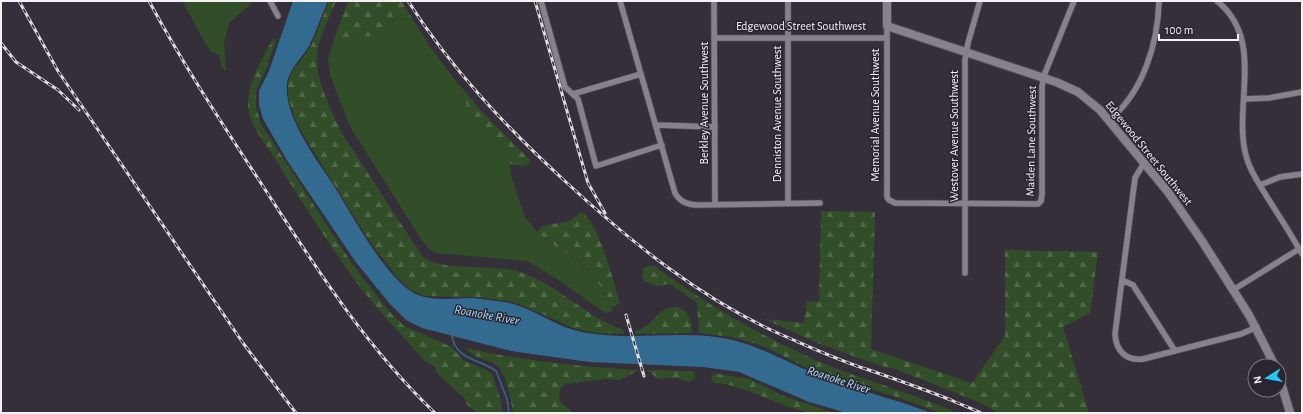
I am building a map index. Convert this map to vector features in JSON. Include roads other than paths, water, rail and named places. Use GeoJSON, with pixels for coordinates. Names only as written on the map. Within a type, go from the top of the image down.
{"type":"FeatureCollection","features":[{"type":"Feature","properties":{"kind":"street"},"geometry":{"type":"LineString","coordinates":[[270,1],[278,16]]}},
{"type":"Feature","properties":{"kind":"street"},"geometry":{"type":"LineString","coordinates":[[541,1],[565,87],[578,99],[596,166],[662,145]]}},
{"type":"Feature","properties":{"kind":"street"},"geometry":{"type":"LineString","coordinates":[[620,1],[675,194],[679,199],[687,204],[715,205],[820,203]]}},
{"type":"Feature","properties":{"kind":"street","name":"Berkley Avenue Southwest"},"geometry":{"type":"LineString","coordinates":[[714,1],[715,205]]}},
{"type":"Feature","properties":{"kind":"street","name":"Denniston Avenue Southwest"},"geometry":{"type":"LineString","coordinates":[[788,1],[788,204]]}},
{"type":"Feature","properties":{"kind":"street"},"geometry":{"type":"LineString","coordinates":[[887,1],[887,26]]}},
{"type":"Feature","properties":{"kind":"street","name":"Westover Avenue Southwest"},"geometry":{"type":"LineString","coordinates":[[965,273],[966,53],[980,1]]}},
{"type":"Feature","properties":{"kind":"street","name":"Maiden Lane Southwest"},"geometry":{"type":"LineString","coordinates":[[965,203],[1038,204],[1041,200],[1041,90],[1043,78],[1074,1]]}},
{"type":"Feature","properties":{"kind":"street"},"geometry":{"type":"LineString","coordinates":[[1109,120],[1128,98],[1148,62],[1156,32],[1159,1]]}},
{"type":"Feature","properties":{"kind":"street"},"geometry":{"type":"LineString","coordinates":[[1217,1],[1232,17],[1242,39],[1245,61],[1244,149],[1249,166],[1301,251],[1233,290]]}},
{"type":"Feature","properties":{"kind":"street","name":"Edgewood Street Southwest"},"geometry":{"type":"LineString","coordinates":[[887,26],[1043,78],[1078,92],[1109,120],[1181,210],[1257,327],[1271,358]]}},
{"type":"Feature","properties":{"kind":"street","name":"Memorial Avenue Southwest"},"geometry":{"type":"LineString","coordinates":[[887,26],[887,192],[889,200],[895,203],[965,203]]}},
{"type":"Feature","properties":{"kind":"street","name":"Edgewood Street Southwest"},"geometry":{"type":"LineString","coordinates":[[714,38],[887,38]]}},
{"type":"Feature","properties":{"kind":"street"},"geometry":{"type":"LineString","coordinates":[[573,94],[641,74]]}},
{"type":"Feature","properties":{"kind":"street"},"geometry":{"type":"LineString","coordinates":[[1244,99],[1269,98],[1302,92]]}},
{"type":"Feature","properties":{"kind":"street"},"geometry":{"type":"LineString","coordinates":[[656,125],[715,127]]}},
{"type":"Feature","properties":{"kind":"street"},"geometry":{"type":"LineString","coordinates":[[1144,163],[1135,178],[1115,334],[1117,345],[1123,354],[1138,360],[1241,334],[1257,327]]}},
{"type":"Feature","properties":{"kind":"street"},"geometry":{"type":"LineString","coordinates":[[1260,185],[1280,177],[1302,174]]}},
{"type":"Feature","properties":{"kind":"street"},"geometry":{"type":"LineString","coordinates":[[1122,280],[1133,285],[1176,351]]}},
{"type":"Feature","properties":{"kind":"street"},"geometry":{"type":"LineString","coordinates":[[1286,398],[1290,413]]}},
{"type":"Feature","properties":{"kind":"water","name":"Roanoke River"},"geometry":{"type":"Polygon","coordinates":[[[293,1],[328,1],[309,46],[293,68],[288,78],[287,96],[290,109],[311,151],[368,242],[388,269],[409,290],[423,297],[440,299],[473,298],[513,304],[565,327],[590,333],[612,336],[695,335],[728,339],[767,352],[830,380],[931,413],[847,413],[809,402],[739,372],[703,367],[589,362],[511,351],[422,328],[406,320],[390,304],[355,261],[288,162],[263,119],[259,105],[259,91],[269,71],[293,1]]]}},
{"type":"Feature","properties":{"kind":"waterway"},"geometry":{"type":"LineString","coordinates":[[452,335],[458,350],[496,371],[507,399],[509,413]]}},
{"type":"Feature","properties":{"kind":"railway"},"geometry":{"type":"LineString","coordinates":[[19,1],[58,71],[243,343],[296,413]]}},
{"type":"Feature","properties":{"kind":"railway"},"geometry":{"type":"LineString","coordinates":[[149,1],[177,51],[207,99],[325,280],[388,363],[435,413]]}},
{"type":"Feature","properties":{"kind":"railway"},"geometry":{"type":"LineString","coordinates":[[408,1],[443,51],[482,97],[523,141],[617,227],[668,268],[723,304],[752,321],[782,335],[845,362],[930,392],[981,413]]}},
{"type":"Feature","properties":{"kind":"railway"},"geometry":{"type":"LineString","coordinates":[[535,1],[588,183],[605,213]]}},
{"type":"Feature","properties":{"kind":"railway"},"geometry":{"type":"LineString","coordinates":[[1,43],[16,62],[58,90],[79,110]]}},
{"type":"Feature","properties":{"kind":"railway"},"geometry":{"type":"LineString","coordinates":[[626,315],[644,376]]}}]}
